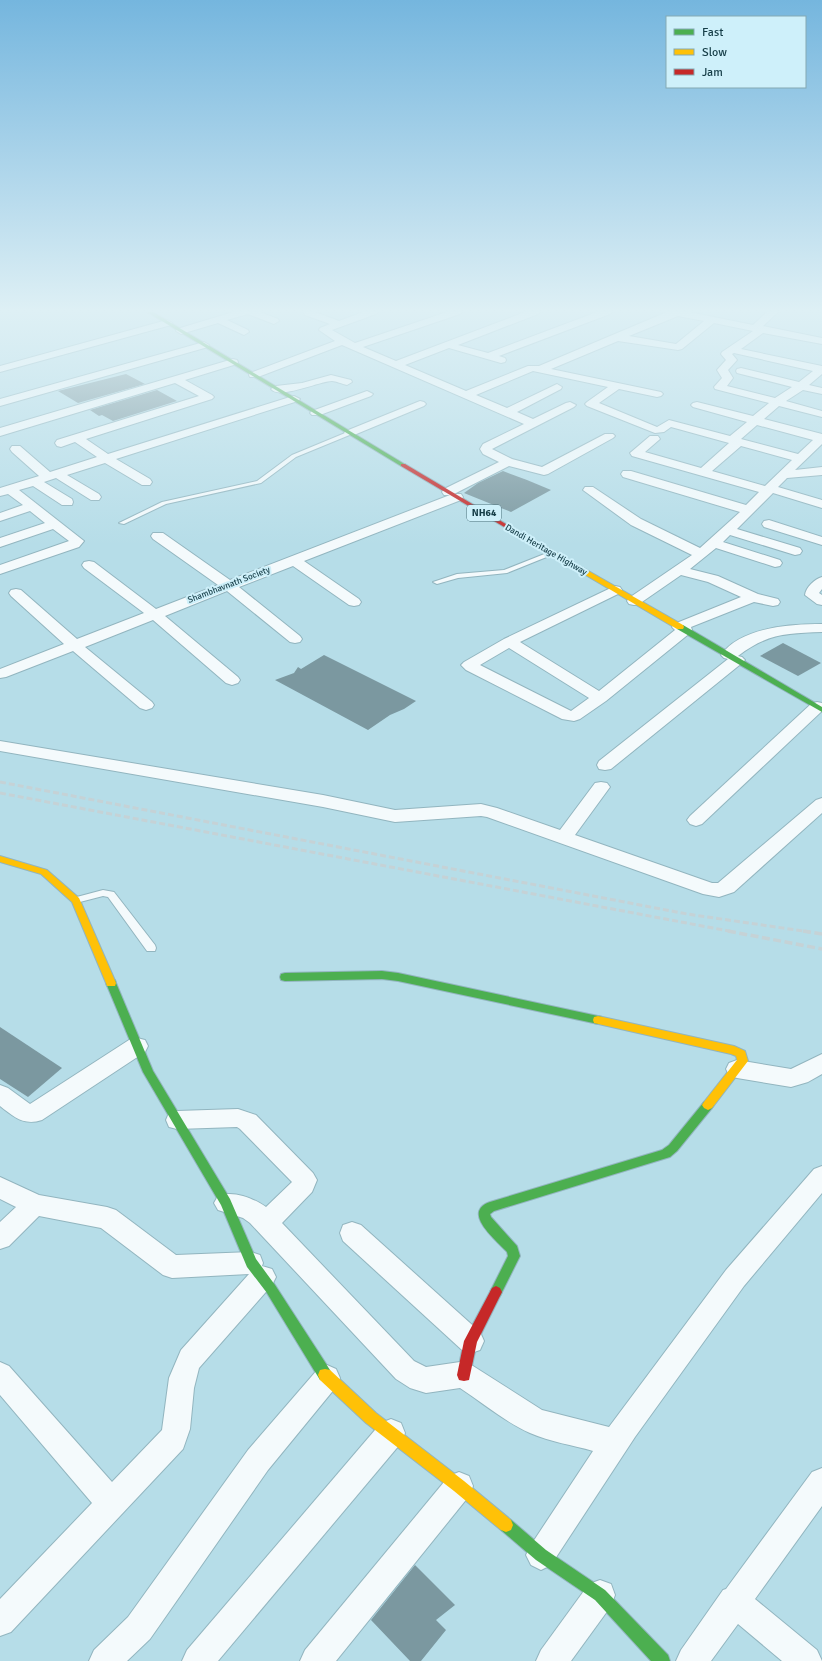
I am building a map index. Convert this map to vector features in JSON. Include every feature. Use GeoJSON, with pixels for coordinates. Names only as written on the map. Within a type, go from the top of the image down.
{"type":"FeatureCollection","features":[{"type":"Feature","properties":{"kind":"main road","name":"Dandi Heritage Highway"},"geometry":{"type":"LineString","coordinates":[[277,390],[552,553],[820,709]]}},
{"type":"Feature","properties":{"kind":"main road"},"geometry":{"type":"LineString","coordinates":[[2,861],[44,872],[76,900],[148,1072],[226,1203],[257,1270],[327,1378],[391,1433],[459,1486],[541,1555],[600,1596],[662,1661]]}},
{"type":"Feature","properties":{"kind":"main road"},"geometry":{"type":"LineString","coordinates":[[285,977],[382,975],[398,977],[734,1050],[741,1054],[743,1061],[673,1148],[666,1154],[490,1207],[484,1212],[485,1219],[513,1250],[514,1256],[471,1341],[464,1375]]}},
{"type":"Feature","properties":{"kind":"street"},"geometry":{"type":"LineString","coordinates":[[0,403],[48,390]]}},
{"type":"Feature","properties":{"kind":"street"},"geometry":{"type":"LineString","coordinates":[[0,432],[141,390]]}},
{"type":"Feature","properties":{"kind":"street"},"geometry":{"type":"LineString","coordinates":[[61,443],[208,397],[193,390]]}},
{"type":"Feature","properties":{"kind":"street"},"geometry":{"type":"LineString","coordinates":[[453,390],[534,424]]}},
{"type":"Feature","properties":{"kind":"street"},"geometry":{"type":"LineString","coordinates":[[466,395],[479,390]]}},
{"type":"Feature","properties":{"kind":"street"},"geometry":{"type":"LineString","coordinates":[[507,412],[552,390]]}},
{"type":"Feature","properties":{"kind":"street"},"geometry":{"type":"LineString","coordinates":[[611,390],[591,404],[655,430],[660,430],[679,416]]}},
{"type":"Feature","properties":{"kind":"street"},"geometry":{"type":"LineString","coordinates":[[634,390],[657,394]]}},
{"type":"Feature","properties":{"kind":"street"},"geometry":{"type":"LineString","coordinates":[[728,390],[822,414]]}},
{"type":"Feature","properties":{"kind":"street"},"geometry":{"type":"LineString","coordinates":[[732,440],[777,402],[796,390]]}},
{"type":"Feature","properties":{"kind":"street"},"geometry":{"type":"LineString","coordinates":[[316,412],[367,394]]}},
{"type":"Feature","properties":{"kind":"street"},"geometry":{"type":"LineString","coordinates":[[5,490],[294,399]]}},
{"type":"Feature","properties":{"kind":"street"},"geometry":{"type":"LineString","coordinates":[[350,432],[420,404]]}},
{"type":"Feature","properties":{"kind":"street"},"geometry":{"type":"LineString","coordinates":[[182,405],[217,424]]}},
{"type":"Feature","properties":{"kind":"street"},"geometry":{"type":"LineString","coordinates":[[570,405],[486,449],[508,462],[544,471],[609,436]]}},
{"type":"Feature","properties":{"kind":"street"},"geometry":{"type":"LineString","coordinates":[[697,405],[822,438]]}},
{"type":"Feature","properties":{"kind":"street"},"geometry":{"type":"LineString","coordinates":[[78,408],[110,428]]}},
{"type":"Feature","properties":{"kind":"street"},"geometry":{"type":"LineString","coordinates":[[133,421],[165,440]]}},
{"type":"Feature","properties":{"kind":"street"},"geometry":{"type":"LineString","coordinates":[[669,423],[800,458]]}},
{"type":"Feature","properties":{"kind":"street"},"geometry":{"type":"LineString","coordinates":[[77,438],[107,459],[146,482]]}},
{"type":"Feature","properties":{"kind":"street"},"geometry":{"type":"LineString","coordinates":[[634,601],[702,554],[770,490],[800,458],[822,438]]}},
{"type":"Feature","properties":{"kind":"street"},"geometry":{"type":"LineString","coordinates":[[654,439],[636,453],[822,504]]}},
{"type":"Feature","properties":{"kind":"street"},"geometry":{"type":"LineString","coordinates":[[703,472],[737,443],[732,440]]}},
{"type":"Feature","properties":{"kind":"street"},"geometry":{"type":"LineString","coordinates":[[16,449],[53,476],[95,498]]}},
{"type":"Feature","properties":{"kind":"street","name":"Shambhavnath Society"},"geometry":{"type":"LineString","coordinates":[[1,674],[294,560],[452,494],[508,462]]}},
{"type":"Feature","properties":{"kind":"street"},"geometry":{"type":"LineString","coordinates":[[785,475],[822,471]]}},
{"type":"Feature","properties":{"kind":"street"},"geometry":{"type":"LineString","coordinates":[[627,474],[748,510]]}},
{"type":"Feature","properties":{"kind":"street"},"geometry":{"type":"LineString","coordinates":[[34,481],[67,502]]}},
{"type":"Feature","properties":{"kind":"street"},"geometry":{"type":"LineString","coordinates":[[0,570],[76,543],[76,541],[32,506],[5,490]]}},
{"type":"Feature","properties":{"kind":"street"},"geometry":{"type":"LineString","coordinates":[[589,490],[636,522],[702,554]]}},
{"type":"Feature","properties":{"kind":"street"},"geometry":{"type":"LineString","coordinates":[[0,517],[32,506]]}},
{"type":"Feature","properties":{"kind":"street"},"geometry":{"type":"LineString","coordinates":[[0,543],[54,524]]}},
{"type":"Feature","properties":{"kind":"street"},"geometry":{"type":"LineString","coordinates":[[769,524],[822,541]]}},
{"type":"Feature","properties":{"kind":"street"},"geometry":{"type":"LineString","coordinates":[[728,530],[795,551]]}},
{"type":"Feature","properties":{"kind":"street"},"geometry":{"type":"LineString","coordinates":[[158,536],[228,586],[295,639]]}},
{"type":"Feature","properties":{"kind":"street"},"geometry":{"type":"LineString","coordinates":[[714,543],[775,563]]}},
{"type":"Feature","properties":{"kind":"street"},"geometry":{"type":"LineString","coordinates":[[294,560],[354,602]]}},
{"type":"Feature","properties":{"kind":"street"},"geometry":{"type":"LineString","coordinates":[[89,565],[154,614],[232,680]]}},
{"type":"Feature","properties":{"kind":"street"},"geometry":{"type":"LineString","coordinates":[[677,570],[713,579],[753,597],[773,602]]}},
{"type":"Feature","properties":{"kind":"street"},"geometry":{"type":"LineString","coordinates":[[822,581],[812,592],[812,595],[822,600]]}},
{"type":"Feature","properties":{"kind":"street"},"geometry":{"type":"LineString","coordinates":[[615,590],[509,642],[470,665],[471,667],[568,716],[574,716],[600,698],[682,629],[753,597]]}},
{"type":"Feature","properties":{"kind":"street"},"geometry":{"type":"LineString","coordinates":[[16,593],[74,645],[146,705]]}},
{"type":"Feature","properties":{"kind":"street"},"geometry":{"type":"LineString","coordinates":[[605,765],[733,657],[751,639],[776,632],[800,628],[822,628]]}},
{"type":"Feature","properties":{"kind":"street"},"geometry":{"type":"LineString","coordinates":[[509,642],[600,698]]}},
{"type":"Feature","properties":{"kind":"street"},"geometry":{"type":"LineString","coordinates":[[696,820],[820,709]]}},
{"type":"Feature","properties":{"kind":"street"},"geometry":{"type":"LineString","coordinates":[[0,746],[323,801],[395,816],[481,810],[491,812],[710,889],[719,890],[727,887],[822,804]]}},
{"type":"Feature","properties":{"kind":"street"},"geometry":{"type":"LineString","coordinates":[[564,837],[601,787]]}},
{"type":"Feature","properties":{"kind":"street"},"geometry":{"type":"LineString","coordinates":[[0,1094],[25,1112],[34,1113],[137,1046]]}},
{"type":"Feature","properties":{"kind":"street"},"geometry":{"type":"LineString","coordinates":[[737,1069],[791,1078],[800,1076],[822,1063]]}},
{"type":"Feature","properties":{"kind":"street"},"geometry":{"type":"LineString","coordinates":[[177,1120],[238,1118],[248,1122],[305,1180],[304,1185],[299,1191],[266,1223]]}},
{"type":"Feature","properties":{"kind":"street"},"geometry":{"type":"LineString","coordinates":[[541,1555],[614,1442],[735,1278],[822,1176]]}},
{"type":"Feature","properties":{"kind":"street"},"geometry":{"type":"LineString","coordinates":[[0,1187],[35,1204],[107,1218],[172,1267],[257,1270]]}},
{"type":"Feature","properties":{"kind":"street"},"geometry":{"type":"LineString","coordinates":[[226,1203],[250,1209],[266,1223],[405,1370],[428,1381],[456,1374],[464,1375],[525,1416],[539,1423],[614,1442]]}},
{"type":"Feature","properties":{"kind":"street"},"geometry":{"type":"LineString","coordinates":[[0,1238],[35,1204]]}},
{"type":"Feature","properties":{"kind":"street"},"geometry":{"type":"LineString","coordinates":[[352,1233],[471,1341]]}},
{"type":"Feature","properties":{"kind":"street"},"geometry":{"type":"LineString","coordinates":[[1,1616],[112,1504],[173,1439],[177,1425],[183,1372],[190,1359],[257,1270]]}},
{"type":"Feature","properties":{"kind":"street"},"geometry":{"type":"LineString","coordinates":[[0,1374],[112,1504]]}},
{"type":"Feature","properties":{"kind":"street"},"geometry":{"type":"LineString","coordinates":[[105,1661],[139,1628],[258,1460],[327,1378]]}},
{"type":"Feature","properties":{"kind":"street"},"geometry":{"type":"LineString","coordinates":[[198,1661],[391,1433]]}},
{"type":"Feature","properties":{"kind":"street"},"geometry":{"type":"LineString","coordinates":[[692,1661],[734,1601],[822,1482]]}},
{"type":"Feature","properties":{"kind":"street"},"geometry":{"type":"LineString","coordinates":[[316,1661],[459,1486]]}},
{"type":"Feature","properties":{"kind":"street"},"geometry":{"type":"LineString","coordinates":[[552,1661],[600,1596]]}},
{"type":"Feature","properties":{"kind":"street"},"geometry":{"type":"LineString","coordinates":[[734,1601],[806,1661]]}},
{"type":"Feature","properties":{"kind":"lane"},"geometry":{"type":"LineString","coordinates":[[122,523],[164,503],[259,482],[294,456],[350,432]]}},
{"type":"Feature","properties":{"kind":"lane"},"geometry":{"type":"LineString","coordinates":[[437,582],[457,576],[505,572],[552,553]]}},
{"type":"Feature","properties":{"kind":"lane"},"geometry":{"type":"LineString","coordinates":[[76,900],[103,893],[111,894],[151,948]]}},
{"type":"Feature","properties":{"kind":"building"},"geometry":{"type":"Polygon","coordinates":[[[64,390],[126,390],[78,403],[58,391],[64,390]]]}},
{"type":"Feature","properties":{"kind":"building"},"geometry":{"type":"Polygon","coordinates":[[[157,390],[177,401],[113,421],[102,415],[99,416],[90,410],[157,390]]]}},
{"type":"Feature","properties":{"kind":"building"},"geometry":{"type":"Polygon","coordinates":[[[503,471],[551,490],[511,512],[464,493],[478,483],[503,471]]]}},
{"type":"Feature","properties":{"kind":"building"},"geometry":{"type":"Polygon","coordinates":[[[783,643],[821,663],[798,676],[760,656],[783,643]]]}},
{"type":"Feature","properties":{"kind":"building"},"geometry":{"type":"Polygon","coordinates":[[[324,655],[416,701],[404,709],[390,715],[368,730],[275,680],[294,673],[298,667],[301,669],[324,655]]]}},
{"type":"Feature","properties":{"kind":"building"},"geometry":{"type":"Polygon","coordinates":[[[0,1027],[62,1068],[28,1097],[0,1079],[0,1027]]]}},
{"type":"Feature","properties":{"kind":"building"},"geometry":{"type":"Polygon","coordinates":[[[415,1565],[455,1605],[436,1620],[446,1630],[421,1661],[410,1661],[371,1620],[415,1565]]]}},
{"type":"Feature","properties":{"kind":"railway"},"geometry":{"type":"LineString","coordinates":[[0,782],[687,914],[810,932]]}},
{"type":"Feature","properties":{"kind":"railway"},"geometry":{"type":"LineString","coordinates":[[0,793],[734,932]]}},
{"type":"Feature","properties":{"kind":"railway"},"geometry":{"type":"LineString","coordinates":[[728,931],[822,949]]}},
{"type":"Feature","properties":{"kind":"railway"},"geometry":{"type":"LineString","coordinates":[[803,931],[822,934]]}},
{"type":"Feature","properties":{"kind":"traffic: fast"},"geometry":{"type":"LineString","coordinates":[[278,390],[403,465]]}},
{"type":"Feature","properties":{"kind":"traffic: fast"},"geometry":{"type":"LineString","coordinates":[[680,627],[822,710]]}},
{"type":"Feature","properties":{"kind":"traffic: fast"},"geometry":{"type":"LineString","coordinates":[[285,977],[382,975],[398,977],[598,1020]]}},
{"type":"Feature","properties":{"kind":"traffic: fast"},"geometry":{"type":"LineString","coordinates":[[111,983],[148,1072],[226,1203],[251,1263],[271,1289],[325,1375]]}},
{"type":"Feature","properties":{"kind":"traffic: fast"},"geometry":{"type":"LineString","coordinates":[[496,1292],[514,1256],[513,1250],[485,1219],[484,1212],[490,1207],[666,1154],[673,1148],[708,1105]]}},
{"type":"Feature","properties":{"kind":"traffic: fast"},"geometry":{"type":"LineString","coordinates":[[506,1525],[541,1555],[600,1595],[662,1661]]}},
{"type":"Feature","properties":{"kind":"traffic: slow"},"geometry":{"type":"LineString","coordinates":[[508,527],[680,627]]}},
{"type":"Feature","properties":{"kind":"traffic: slow"},"geometry":{"type":"LineString","coordinates":[[0,859],[44,872],[76,900],[111,983]]}},
{"type":"Feature","properties":{"kind":"traffic: slow"},"geometry":{"type":"LineString","coordinates":[[598,1020],[734,1050],[741,1054],[743,1061],[708,1105]]}},
{"type":"Feature","properties":{"kind":"traffic: slow"},"geometry":{"type":"LineString","coordinates":[[325,1375],[371,1418],[459,1486],[506,1525]]}},
{"type":"Feature","properties":{"kind":"traffic: jam"},"geometry":{"type":"LineString","coordinates":[[403,465],[508,527]]}},
{"type":"Feature","properties":{"kind":"traffic: jam"},"geometry":{"type":"LineString","coordinates":[[464,1375],[471,1341],[496,1292]]}}]}
